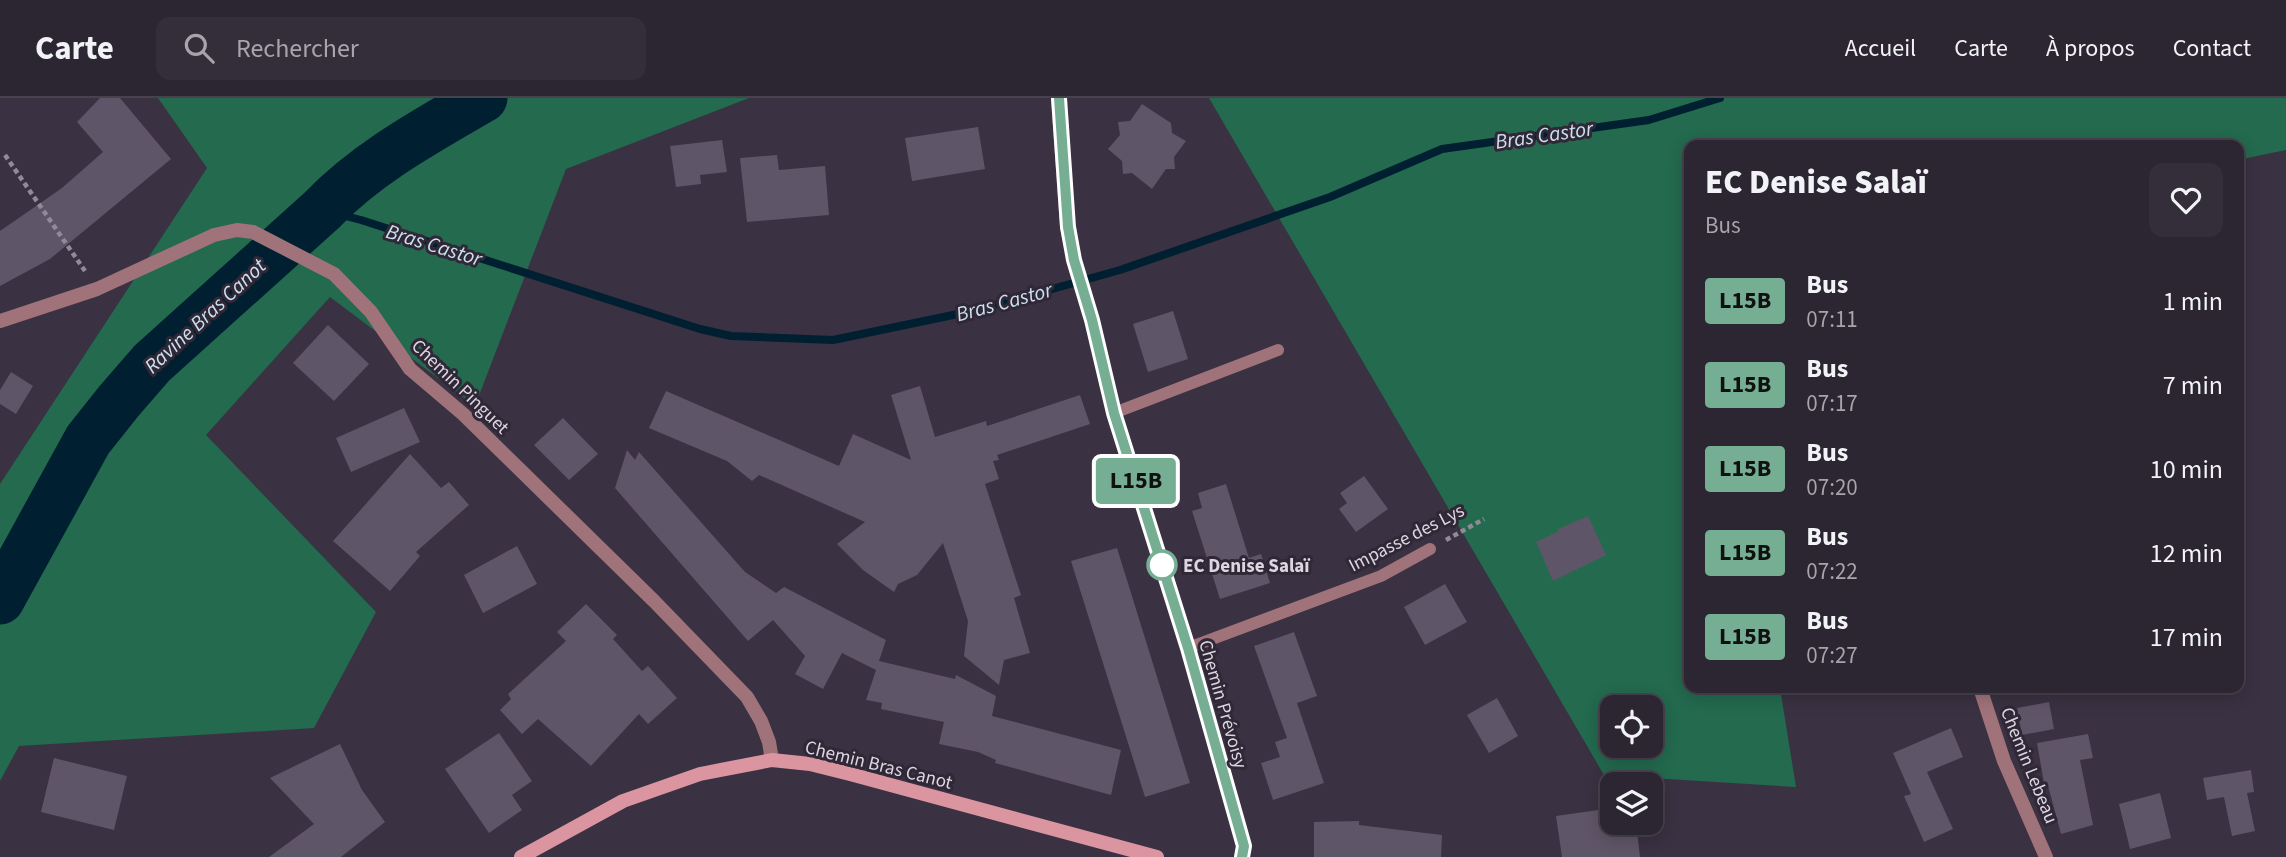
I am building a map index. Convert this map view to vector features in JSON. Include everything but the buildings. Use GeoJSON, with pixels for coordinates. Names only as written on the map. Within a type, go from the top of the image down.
{"type":"FeatureCollection","features":[{"type":"Feature","properties":{"kind":"street","name":"Chemin Prévoisy"},"geometry":{"type":"LineString","coordinates":[[1058,98],[1068,227],[1074,260],[1092,320],[1114,413],[1188,648],[1244,846],[1242,857]]}},
{"type":"Feature","properties":{"kind":"street","name":"Chemin Pinguet"},"geometry":{"type":"LineString","coordinates":[[0,321],[97,289],[214,235],[237,230],[253,232],[334,274],[371,313],[410,369],[463,414],[747,697],[761,721],[772,760]]}},
{"type":"Feature","properties":{"kind":"street","name":"Chemin Lebeau"},"geometry":{"type":"LineString","coordinates":[[1982,693],[2004,761],[2046,857]]}},
{"type":"Feature","properties":{"kind":"street","name":"Chemin Bras Canot"},"geometry":{"type":"LineString","coordinates":[[521,857],[622,801],[700,774],[772,760],[810,764],[850,774],[1157,857]]}},
{"type":"Feature","properties":{"kind":"lane"},"geometry":{"type":"LineString","coordinates":[[1114,413],[1278,350]]}},
{"type":"Feature","properties":{"kind":"lane","name":"Impasse des Lys"},"geometry":{"type":"LineString","coordinates":[[1188,648],[1381,576],[1430,549]]}},
{"type":"Feature","properties":{"kind":"path"},"geometry":{"type":"LineString","coordinates":[[5,155],[97,289]]}},
{"type":"Feature","properties":{"kind":"path","name":"Impasse des Lys"},"geometry":{"type":"LineString","coordinates":[[1430,549],[1484,519]]}},
{"type":"Feature","properties":{"kind":"green space"},"geometry":{"type":"Polygon","coordinates":[[[158,98],[749,98],[566,169],[475,406],[330,297],[206,435],[376,612],[314,728],[19,746],[0,781],[0,484],[207,168],[158,98]]]}},
{"type":"Feature","properties":{"kind":"green space"},"geometry":{"type":"Polygon","coordinates":[[[1209,98],[2286,98],[2286,150],[2244,159],[2244,140],[1684,140],[1684,693],[1781,693],[1796,787],[1663,779],[1663,772],[1602,772],[1209,98]]]}},
{"type":"Feature","properties":{"kind":"waterway","name":"Ravine Bras Canot"},"geometry":{"type":"LineString","coordinates":[[0,600],[88,440],[152,363],[358,177],[398,149],[483,98]]}},
{"type":"Feature","properties":{"kind":"waterway","name":"Bras Castor"},"geometry":{"type":"LineString","coordinates":[[322,210],[361,220],[700,329],[731,336],[833,340],[977,310],[1120,270],[1330,197],[1442,149],[1649,120],[1720,98]]}},
{"type":"Feature","properties":{"kind":"bus line","name":"L15B"},"geometry":{"type":"LineString","coordinates":[[1059,98],[1068,227],[1074,260],[1092,320],[1114,413],[1182,627],[1244,846],[1242,857]]}},
{"type":"Feature","properties":{"kind":"place","name":"EC Denise Salaï"},"geometry":{"type":"Point","coordinates":[1162,565]}}]}
